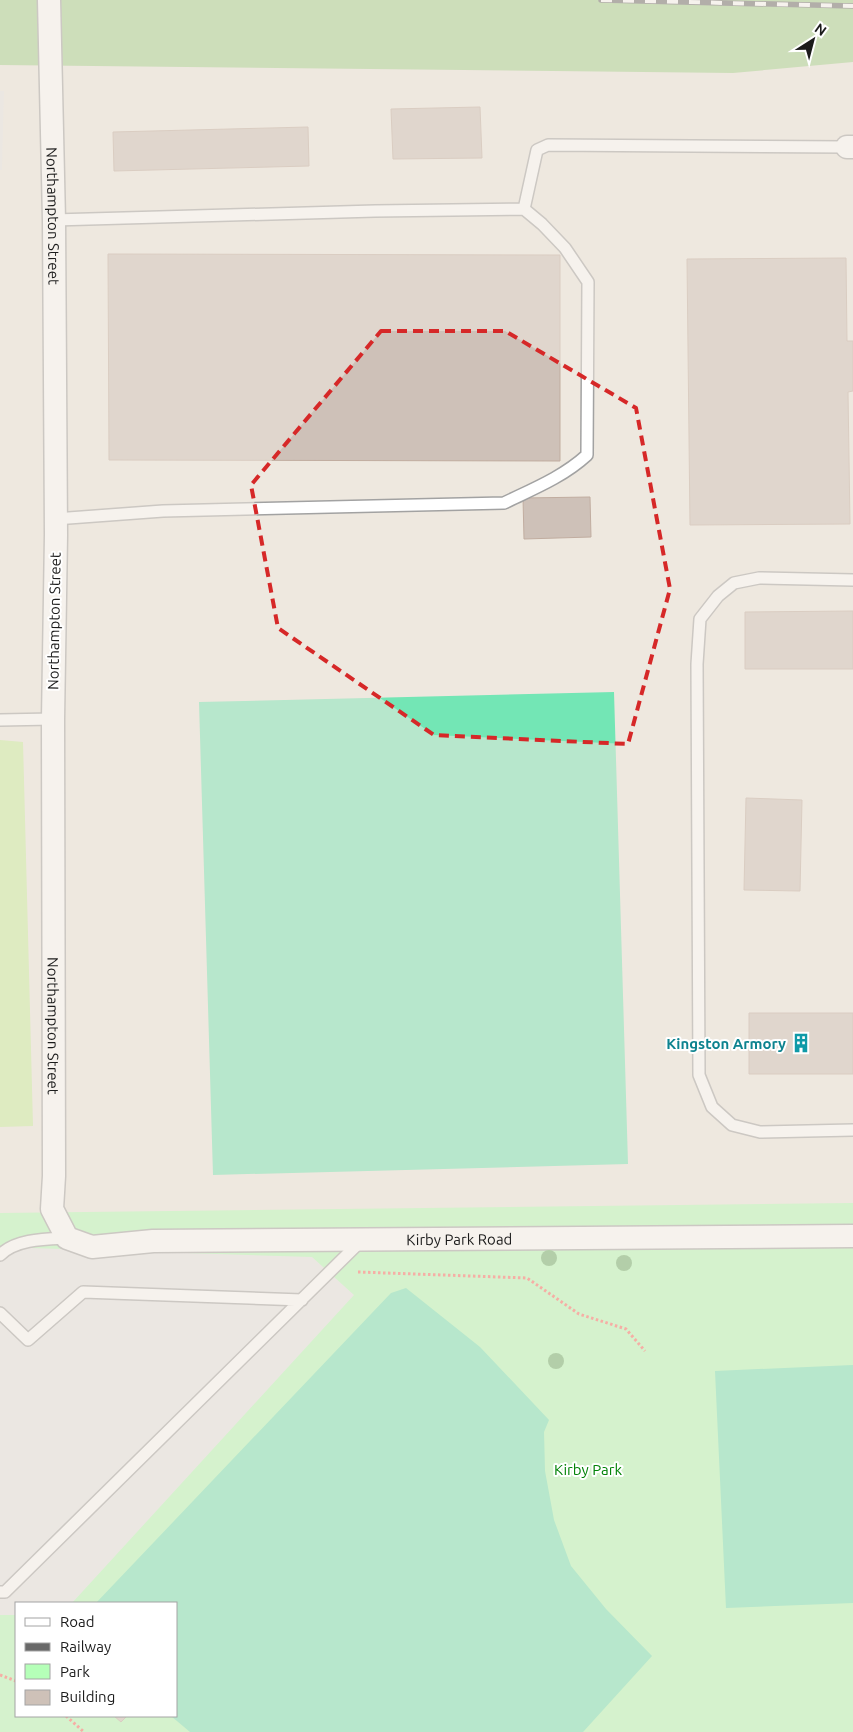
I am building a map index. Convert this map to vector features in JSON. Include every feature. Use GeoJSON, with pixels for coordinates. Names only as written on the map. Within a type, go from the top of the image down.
{"type":"FeatureCollection","features":[{"type":"Feature","properties":{"kind":"street","name":"Northampton Street"},"geometry":{"type":"LineString","coordinates":[[49,0],[54,220],[55,519],[53,720],[54,1176],[52,1209],[67,1238]]}},
{"type":"Feature","properties":{"kind":"street","name":"Kirby Park Road"},"geometry":{"type":"LineString","coordinates":[[67,1238],[92,1247],[153,1241],[853,1236]]}},
{"type":"Feature","properties":{"kind":"lane"},"geometry":{"type":"LineString","coordinates":[[524,209],[537,150],[548,145],[850,147]]}},
{"type":"Feature","properties":{"kind":"lane"},"geometry":{"type":"LineString","coordinates":[[54,220],[524,209],[542,224],[565,248],[588,282],[587,455],[549,482],[504,503],[163,511],[55,519]]}},
{"type":"Feature","properties":{"kind":"lane"},"geometry":{"type":"LineString","coordinates":[[853,580],[759,578],[734,583],[718,596],[700,620],[696,664],[699,1075],[712,1107],[732,1125],[760,1132],[853,1130]]}},
{"type":"Feature","properties":{"kind":"lane"},"geometry":{"type":"LineString","coordinates":[[0,720],[53,720]]}},
{"type":"Feature","properties":{"kind":"lane"},"geometry":{"type":"LineString","coordinates":[[0,1255],[7,1248],[37,1240],[67,1238]]}},
{"type":"Feature","properties":{"kind":"lane"},"geometry":{"type":"LineString","coordinates":[[0,1592],[5,1592],[363,1239]]}},
{"type":"Feature","properties":{"kind":"lane"},"geometry":{"type":"LineString","coordinates":[[0,1313],[28,1340],[83,1292],[302,1300]]}},
{"type":"Feature","properties":{"kind":"path"},"geometry":{"type":"LineString","coordinates":[[344,1259],[354,1272],[527,1278],[579,1314],[626,1329],[645,1352]]}},
{"type":"Feature","properties":{"kind":"path"},"geometry":{"type":"LineString","coordinates":[[0,1675],[15,1682]]}},
{"type":"Feature","properties":{"kind":"path"},"geometry":{"type":"LineString","coordinates":[[67,1717],[84,1732]]}},
{"type":"Feature","properties":{"kind":"highlighted area"},"geometry":{"type":"Polygon","coordinates":[[[381,331],[505,331],[636,408],[670,589],[628,744],[434,735],[278,628],[251,485],[381,331]]]}},
{"type":"Feature","properties":{"kind":"green space"},"geometry":{"type":"Polygon","coordinates":[[[0,0],[853,0],[853,62],[733,73],[0,65],[0,0]]]}},
{"type":"Feature","properties":{"kind":"green space"},"geometry":{"type":"Polygon","coordinates":[[[614,692],[628,1164],[213,1175],[199,702],[614,692]]]}},
{"type":"Feature","properties":{"kind":"green space"},"geometry":{"type":"Polygon","coordinates":[[[0,740],[23,742],[33,1126],[0,1127],[0,740]]]}},
{"type":"Feature","properties":{"kind":"green space","name":"Kirby Park"},"geometry":{"type":"Polygon","coordinates":[[[853,1203],[853,1732],[0,1732],[0,1213],[853,1203]]]}},
{"type":"Feature","properties":{"kind":"green space"},"geometry":{"type":"Polygon","coordinates":[[[406,1288],[480,1347],[549,1420],[544,1432],[545,1471],[554,1520],[571,1566],[606,1609],[652,1656],[583,1732],[190,1732],[172,1717],[178,1717],[178,1602],[97,1602],[391,1293],[406,1288]]]}},
{"type":"Feature","properties":{"kind":"green space"},"geometry":{"type":"Polygon","coordinates":[[[853,1365],[853,1603],[726,1608],[715,1371],[853,1365]]]}},
{"type":"Feature","properties":{"kind":"shaded area"},"geometry":{"type":"Polygon","coordinates":[[[0,91],[4,91],[2,170],[0,170],[0,91]]]}},
{"type":"Feature","properties":{"kind":"shaded area"},"geometry":{"type":"Polygon","coordinates":[[[0,1247],[312,1257],[354,1295],[73,1602],[15,1602],[15,1615],[0,1615],[0,1247]]]}},
{"type":"Feature","properties":{"kind":"building"},"geometry":{"type":"Polygon","coordinates":[[[480,107],[482,158],[393,159],[391,109],[480,107]]]}},
{"type":"Feature","properties":{"kind":"building"},"geometry":{"type":"Polygon","coordinates":[[[308,127],[309,166],[114,171],[113,132],[308,127]]]}},
{"type":"Feature","properties":{"kind":"building"},"geometry":{"type":"Polygon","coordinates":[[[108,254],[560,255],[560,461],[109,460],[108,254]]]}},
{"type":"Feature","properties":{"kind":"building"},"geometry":{"type":"Polygon","coordinates":[[[846,258],[847,341],[853,341],[853,391],[848,392],[850,524],[690,525],[687,259],[846,258]]]}},
{"type":"Feature","properties":{"kind":"building"},"geometry":{"type":"Polygon","coordinates":[[[590,497],[591,537],[524,539],[523,498],[590,497]]]}},
{"type":"Feature","properties":{"kind":"building"},"geometry":{"type":"Polygon","coordinates":[[[853,611],[853,669],[745,669],[745,612],[853,611]]]}},
{"type":"Feature","properties":{"kind":"building"},"geometry":{"type":"Polygon","coordinates":[[[746,798],[802,800],[800,891],[744,890],[746,798]]]}},
{"type":"Feature","properties":{"kind":"building","name":"Kingston Armory"},"geometry":{"type":"Polygon","coordinates":[[[749,1013],[853,1013],[853,1074],[749,1074],[749,1013]]]}},
{"type":"Feature","properties":{"kind":"building"},"geometry":{"type":"Polygon","coordinates":[[[115,1717],[126,1717],[121,1722],[115,1717]]]}},
{"type":"Feature","properties":{"kind":"railway"},"geometry":{"type":"LineString","coordinates":[[601,0],[853,6]]}},
{"type":"Feature","properties":{"kind":"place","name":"Kingston Armory"},"geometry":{"type":"Point","coordinates":[801,1043]}}]}
